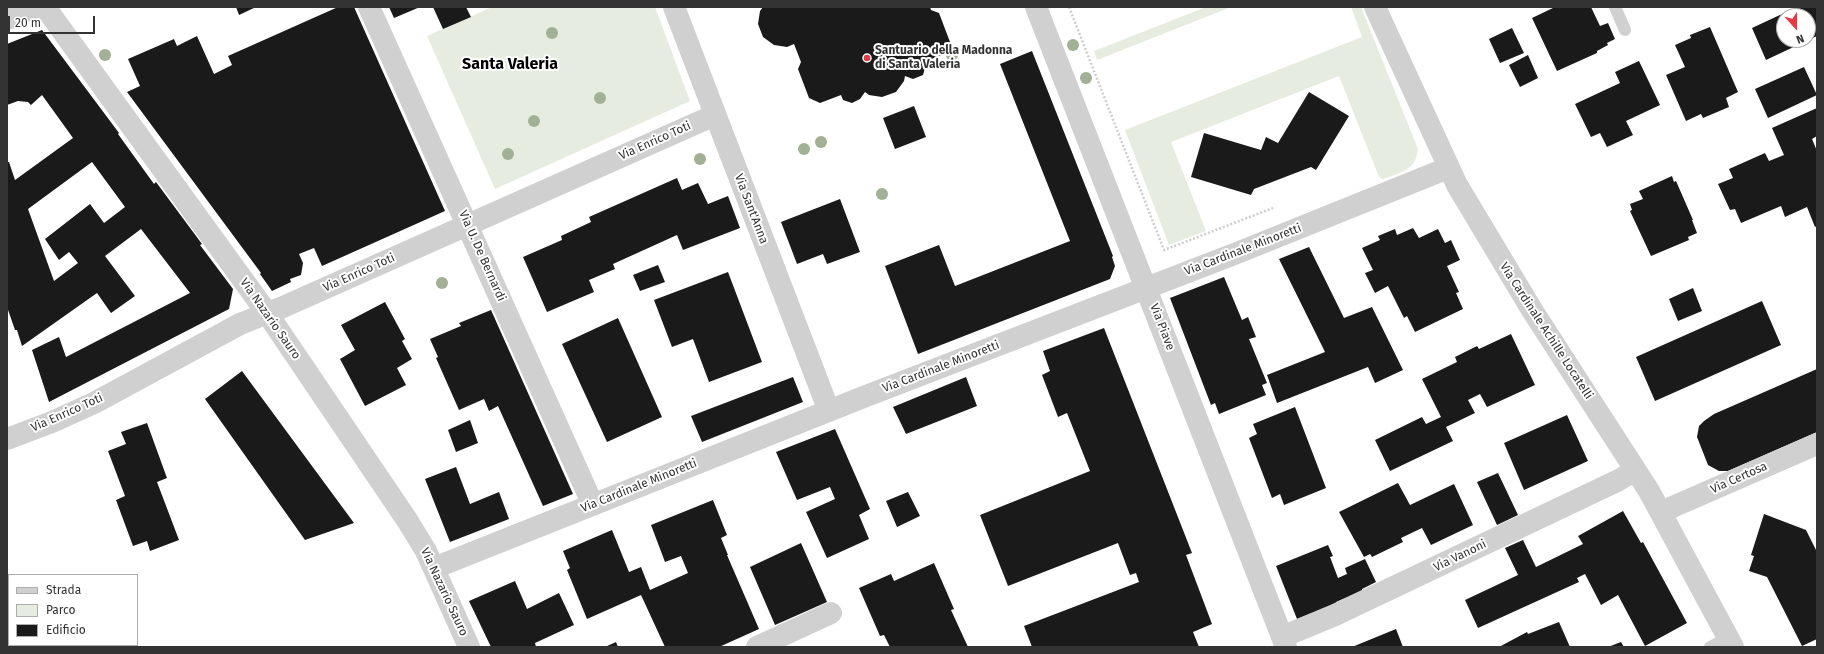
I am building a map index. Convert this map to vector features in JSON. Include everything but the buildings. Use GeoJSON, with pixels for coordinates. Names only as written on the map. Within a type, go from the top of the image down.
{"type":"FeatureCollection","features":[{"type":"Feature","properties":{"kind":"street"},"geometry":{"type":"LineString","coordinates":[[7,20],[36,7]]}},
{"type":"Feature","properties":{"kind":"street","name":"Via Nazario Sauro"},"geometry":{"type":"LineString","coordinates":[[45,7],[267,313],[407,520],[434,568],[469,647]]}},
{"type":"Feature","properties":{"kind":"street","name":"Via U. De Bernardi"},"geometry":{"type":"LineString","coordinates":[[369,7],[593,505]]}},
{"type":"Feature","properties":{"kind":"street","name":"Via Sant'Anna"},"geometry":{"type":"LineString","coordinates":[[674,7],[829,411]]}},
{"type":"Feature","properties":{"kind":"street","name":"Via Piave"},"geometry":{"type":"LineString","coordinates":[[1036,7],[1284,642]]}},
{"type":"Feature","properties":{"kind":"street","name":"Via Cardinale Achille Locatelli"},"geometry":{"type":"LineString","coordinates":[[1375,7],[1448,168],[1510,276],[1661,512],[1724,644]]}},
{"type":"Feature","properties":{"kind":"street","name":"Via Enrico Toti"},"geometry":{"type":"LineString","coordinates":[[7,438],[52,422],[94,403],[240,324],[468,225],[715,115]]}},
{"type":"Feature","properties":{"kind":"street","name":"Via Cardinale Minoretti"},"geometry":{"type":"LineString","coordinates":[[434,568],[1448,168]]}},
{"type":"Feature","properties":{"kind":"street","name":"Via Certosa"},"geometry":{"type":"LineString","coordinates":[[1661,512],[1817,444]]}},
{"type":"Feature","properties":{"kind":"street","name":"Via Vanoni"},"geometry":{"type":"LineString","coordinates":[[1284,642],[1619,480],[1635,470]]}},
{"type":"Feature","properties":{"kind":"street"},"geometry":{"type":"LineString","coordinates":[[757,647],[831,614]]}},
{"type":"Feature","properties":{"kind":"lane"},"geometry":{"type":"LineString","coordinates":[[1615,7],[1625,30]]}},
{"type":"Feature","properties":{"kind":"path"},"geometry":{"type":"LineString","coordinates":[[1069,7],[1164,250],[1280,206]]}},
{"type":"Feature","properties":{"kind":"green space"},"geometry":{"type":"Polygon","coordinates":[[[492,7],[655,7],[690,101],[495,189],[427,36],[492,7]]]}},
{"type":"Feature","properties":{"kind":"green space"},"geometry":{"type":"Polygon","coordinates":[[[1206,7],[1231,7],[1097,60],[1094,51],[1206,7]]]}},
{"type":"Feature","properties":{"kind":"green space"},"geometry":{"type":"Polygon","coordinates":[[[1351,7],[1361,7],[1418,149],[1417,156],[1411,166],[1406,170],[1383,179],[1379,177],[1339,76],[1171,142],[1206,231],[1169,245],[1125,130],[1362,37],[1351,7]]]}},
{"type":"Feature","properties":{"kind":"place","name":"Santuario della Madonna di Santa Valeria"},"geometry":{"type":"Point","coordinates":[867,58]}},
{"type":"Feature","properties":{"kind":"district","name":"Santa Valeria"},"geometry":{"type":"Point","coordinates":[510,65]}}]}
